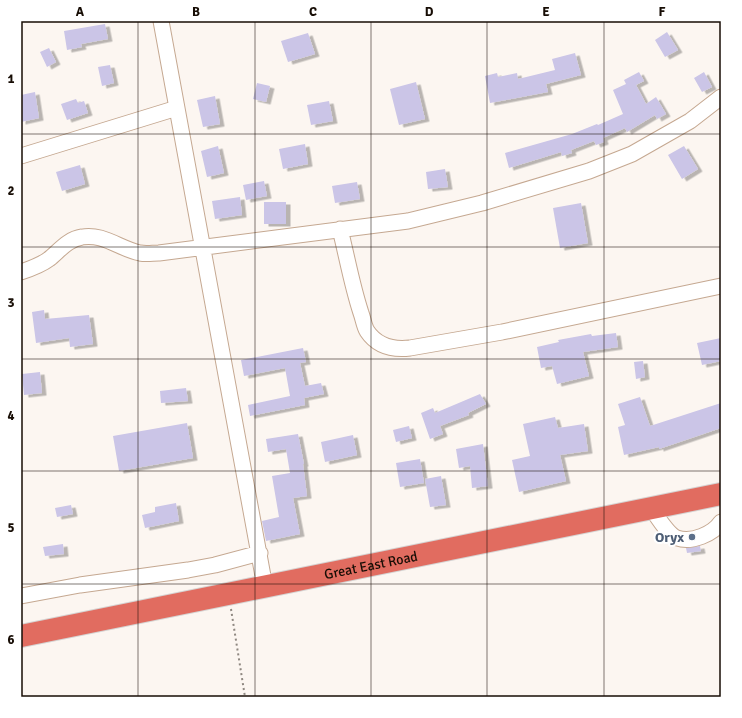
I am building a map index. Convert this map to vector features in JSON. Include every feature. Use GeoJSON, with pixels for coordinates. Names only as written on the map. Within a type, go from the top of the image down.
{"type":"FeatureCollection","features":[{"type":"Feature","properties":{"kind":"highway","name":"Great East Road"},"geometry":{"type":"LineString","coordinates":[[21,636],[721,494]]}},
{"type":"Feature","properties":{"kind":"street"},"geometry":{"type":"LineString","coordinates":[[160,21],[260,553],[265,587]]}},
{"type":"Feature","properties":{"kind":"street"},"geometry":{"type":"LineString","coordinates":[[21,272],[49,259],[74,239],[81,237],[98,237],[126,249],[141,253],[159,253],[408,221],[482,203],[588,171],[638,150],[690,121],[721,97]]}},
{"type":"Feature","properties":{"kind":"street"},"geometry":{"type":"LineString","coordinates":[[21,156],[177,108]]}},
{"type":"Feature","properties":{"kind":"street"},"geometry":{"type":"LineString","coordinates":[[340,229],[358,305],[366,330],[376,341],[397,349],[502,332],[721,286]]}},
{"type":"Feature","properties":{"kind":"street"},"geometry":{"type":"LineString","coordinates":[[651,508],[665,528],[676,538],[687,540],[703,536],[717,528],[721,522]]}},
{"type":"Feature","properties":{"kind":"street"},"geometry":{"type":"LineString","coordinates":[[21,596],[80,585],[195,569],[260,553]]}},
{"type":"Feature","properties":{"kind":"path"},"geometry":{"type":"LineString","coordinates":[[229,594],[245,697]]}},
{"type":"Feature","properties":{"kind":"building"},"geometry":{"type":"Polygon","coordinates":[[[105,24],[108,39],[81,44],[82,47],[67,50],[64,31],[105,24]]]}},
{"type":"Feature","properties":{"kind":"building"},"geometry":{"type":"Polygon","coordinates":[[[667,32],[678,50],[665,57],[655,40],[667,32]]]}},
{"type":"Feature","properties":{"kind":"building"},"geometry":{"type":"Polygon","coordinates":[[[308,33],[315,54],[288,62],[281,41],[308,33]]]}},
{"type":"Feature","properties":{"kind":"building"},"geometry":{"type":"Polygon","coordinates":[[[49,48],[56,62],[47,67],[40,52],[49,48]]]}},
{"type":"Feature","properties":{"kind":"building"},"geometry":{"type":"Polygon","coordinates":[[[575,53],[581,75],[546,84],[548,92],[490,103],[485,76],[497,73],[498,77],[517,73],[518,79],[555,70],[552,59],[575,53]]]}},
{"type":"Feature","properties":{"kind":"building"},"geometry":{"type":"Polygon","coordinates":[[[110,65],[114,83],[102,86],[98,67],[110,65]]]}},
{"type":"Feature","properties":{"kind":"building"},"geometry":{"type":"Polygon","coordinates":[[[639,72],[644,81],[636,85],[646,104],[656,97],[666,114],[657,119],[655,115],[627,132],[625,128],[603,138],[604,142],[596,145],[594,141],[571,150],[572,153],[562,156],[561,152],[509,168],[505,153],[572,134],[623,114],[613,90],[626,84],[624,80],[639,72]]]}},
{"type":"Feature","properties":{"kind":"building"},"geometry":{"type":"Polygon","coordinates":[[[704,72],[712,87],[702,92],[694,78],[704,72]]]}},
{"type":"Feature","properties":{"kind":"building"},"geometry":{"type":"Polygon","coordinates":[[[416,82],[425,119],[399,125],[390,89],[416,82]]]}},
{"type":"Feature","properties":{"kind":"building"},"geometry":{"type":"Polygon","coordinates":[[[257,83],[270,86],[266,102],[253,99],[257,83]]]}},
{"type":"Feature","properties":{"kind":"building"},"geometry":{"type":"Polygon","coordinates":[[[35,92],[39,118],[21,122],[21,95],[35,92]]]}},
{"type":"Feature","properties":{"kind":"building"},"geometry":{"type":"Polygon","coordinates":[[[215,96],[220,124],[203,127],[197,100],[215,96]]]}},
{"type":"Feature","properties":{"kind":"building"},"geometry":{"type":"Polygon","coordinates":[[[76,99],[78,103],[84,101],[88,113],[67,120],[61,104],[76,99]]]}},
{"type":"Feature","properties":{"kind":"building"},"geometry":{"type":"Polygon","coordinates":[[[329,101],[333,121],[311,125],[307,105],[329,101]]]}},
{"type":"Feature","properties":{"kind":"building"},"geometry":{"type":"Polygon","coordinates":[[[305,144],[308,164],[283,169],[279,149],[305,144]]]}},
{"type":"Feature","properties":{"kind":"building"},"geometry":{"type":"Polygon","coordinates":[[[218,146],[224,173],[207,177],[201,151],[218,146]]]}},
{"type":"Feature","properties":{"kind":"building"},"geometry":{"type":"Polygon","coordinates":[[[684,146],[698,169],[682,179],[668,155],[684,146]]]}},
{"type":"Feature","properties":{"kind":"building"},"geometry":{"type":"Polygon","coordinates":[[[80,165],[85,184],[62,191],[56,172],[80,165]]]}},
{"type":"Feature","properties":{"kind":"building"},"geometry":{"type":"Polygon","coordinates":[[[445,169],[448,187],[428,189],[426,172],[445,169]]]}},
{"type":"Feature","properties":{"kind":"building"},"geometry":{"type":"Polygon","coordinates":[[[264,181],[267,196],[246,200],[243,185],[264,181]]]}},
{"type":"Feature","properties":{"kind":"building"},"geometry":{"type":"Polygon","coordinates":[[[357,182],[360,199],[335,203],[332,186],[357,182]]]}},
{"type":"Feature","properties":{"kind":"building"},"geometry":{"type":"Polygon","coordinates":[[[240,197],[242,215],[215,219],[212,201],[240,197]]]}},
{"type":"Feature","properties":{"kind":"building"},"geometry":{"type":"Polygon","coordinates":[[[264,202],[286,202],[286,224],[264,224],[264,202]]]}},
{"type":"Feature","properties":{"kind":"building"},"geometry":{"type":"Polygon","coordinates":[[[581,203],[588,243],[560,248],[553,208],[581,203]]]}},
{"type":"Feature","properties":{"kind":"building"},"geometry":{"type":"Polygon","coordinates":[[[44,310],[45,319],[89,315],[93,344],[70,347],[69,338],[36,343],[32,312],[44,310]]]}},
{"type":"Feature","properties":{"kind":"building"},"geometry":{"type":"Polygon","coordinates":[[[616,333],[618,347],[583,352],[589,376],[557,384],[552,366],[541,368],[537,347],[559,342],[558,340],[591,334],[592,336],[616,333]]]}},
{"type":"Feature","properties":{"kind":"building"},"geometry":{"type":"Polygon","coordinates":[[[721,338],[721,361],[702,365],[697,343],[721,338]]]}},
{"type":"Feature","properties":{"kind":"building"},"geometry":{"type":"Polygon","coordinates":[[[303,348],[306,362],[300,363],[305,386],[321,383],[324,394],[304,398],[305,405],[250,416],[248,405],[290,396],[285,368],[244,376],[241,360],[303,348]]]}},
{"type":"Feature","properties":{"kind":"building"},"geometry":{"type":"Polygon","coordinates":[[[643,361],[645,377],[636,379],[634,362],[643,361]]]}},
{"type":"Feature","properties":{"kind":"building"},"geometry":{"type":"Polygon","coordinates":[[[40,372],[42,393],[24,395],[22,374],[40,372]]]}},
{"type":"Feature","properties":{"kind":"building"},"geometry":{"type":"Polygon","coordinates":[[[186,388],[188,401],[161,403],[160,391],[186,388]]]}},
{"type":"Feature","properties":{"kind":"building"},"geometry":{"type":"Polygon","coordinates":[[[480,394],[486,404],[468,413],[469,415],[440,426],[443,434],[430,439],[421,413],[433,408],[435,413],[480,394]]]}},
{"type":"Feature","properties":{"kind":"building"},"geometry":{"type":"Polygon","coordinates":[[[640,397],[650,426],[721,403],[721,428],[659,449],[659,447],[624,455],[618,427],[625,425],[618,404],[640,397]]]}},
{"type":"Feature","properties":{"kind":"building"},"geometry":{"type":"Polygon","coordinates":[[[555,417],[558,428],[584,424],[588,451],[560,455],[566,481],[519,492],[512,460],[530,456],[523,424],[555,417]]]}},
{"type":"Feature","properties":{"kind":"building"},"geometry":{"type":"Polygon","coordinates":[[[187,423],[193,458],[119,471],[113,436],[187,423]]]}},
{"type":"Feature","properties":{"kind":"building"},"geometry":{"type":"Polygon","coordinates":[[[409,426],[412,438],[396,442],[393,430],[409,426]]]}},
{"type":"Feature","properties":{"kind":"building"},"geometry":{"type":"Polygon","coordinates":[[[298,434],[304,464],[307,496],[293,498],[300,534],[266,541],[262,521],[279,517],[272,476],[290,473],[286,449],[268,452],[266,439],[298,434]]]}},
{"type":"Feature","properties":{"kind":"building"},"geometry":{"type":"Polygon","coordinates":[[[353,435],[357,455],[325,462],[321,442],[353,435]]]}},
{"type":"Feature","properties":{"kind":"building"},"geometry":{"type":"Polygon","coordinates":[[[483,444],[488,486],[472,488],[470,466],[459,468],[456,449],[483,444]]]}},
{"type":"Feature","properties":{"kind":"building"},"geometry":{"type":"Polygon","coordinates":[[[420,459],[424,483],[400,487],[396,463],[420,459]]]}},
{"type":"Feature","properties":{"kind":"building"},"geometry":{"type":"Polygon","coordinates":[[[441,476],[446,505],[430,507],[425,479],[441,476]]]}},
{"type":"Feature","properties":{"kind":"building"},"geometry":{"type":"Polygon","coordinates":[[[176,503],[179,521],[145,528],[142,515],[155,512],[155,507],[176,503]]]}},
{"type":"Feature","properties":{"kind":"building"},"geometry":{"type":"Polygon","coordinates":[[[71,505],[73,514],[57,517],[55,508],[71,505]]]}},
{"type":"Feature","properties":{"kind":"building"},"geometry":{"type":"Polygon","coordinates":[[[63,544],[64,554],[45,556],[43,547],[63,544]]]}},
{"type":"Feature","properties":{"kind":"building"},"geometry":{"type":"Polygon","coordinates":[[[700,546],[701,551],[687,553],[686,548],[700,546]]]}},
{"type":"Feature","properties":{"kind":"place","name":"Oryx"},"geometry":{"type":"Point","coordinates":[692,537]}}]}
